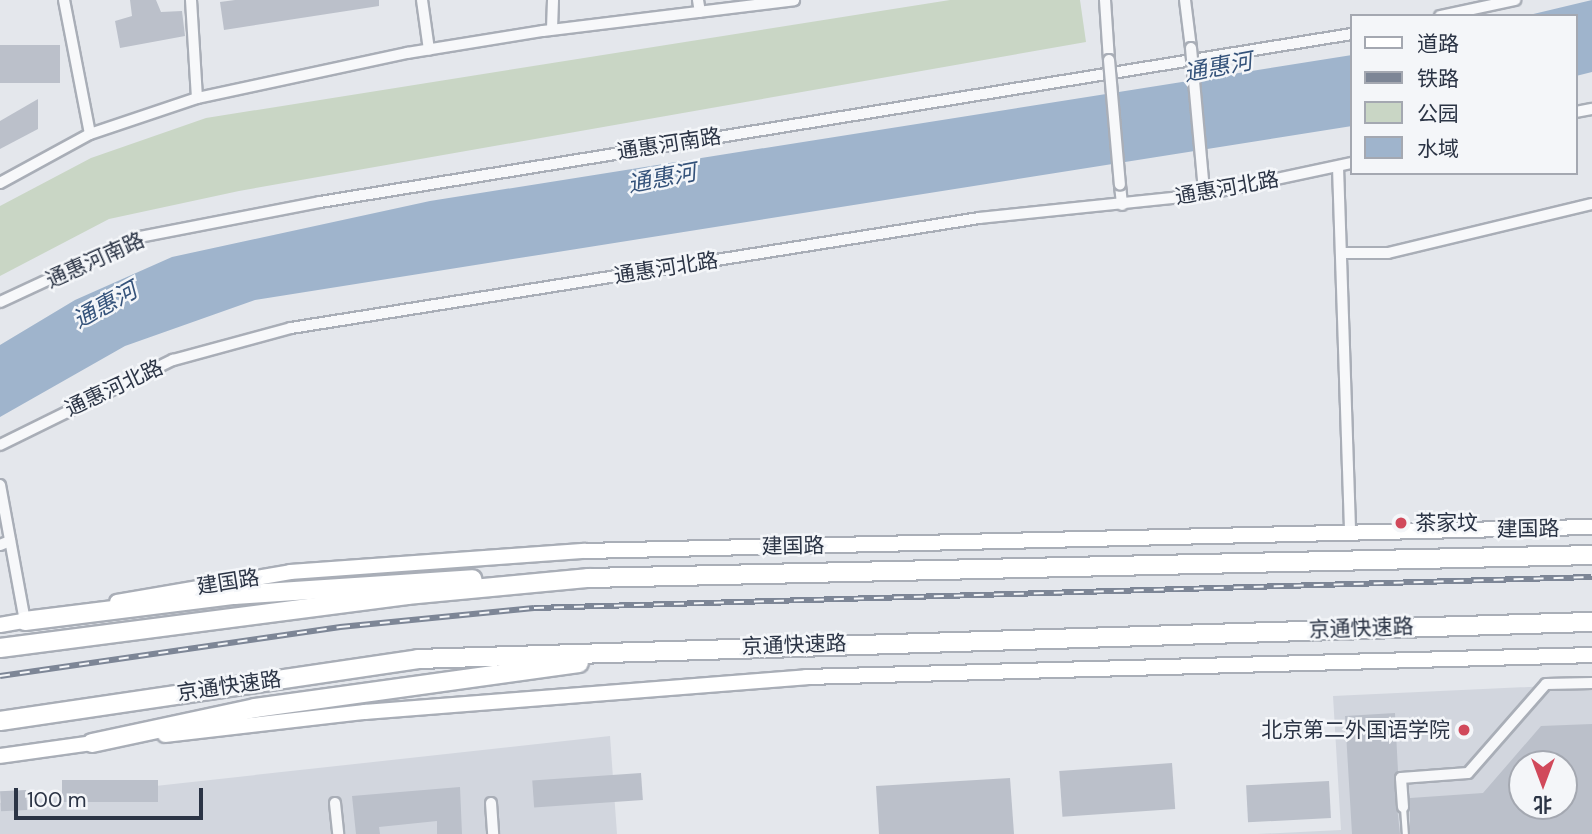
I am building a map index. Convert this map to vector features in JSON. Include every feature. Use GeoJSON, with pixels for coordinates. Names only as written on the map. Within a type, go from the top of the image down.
{"type":"FeatureCollection","features":[{"type":"Feature","properties":{"kind":"highway"},"geometry":{"type":"LineString","coordinates":[[25,621],[234,595],[424,579],[588,578],[1592,555]]}},
{"type":"Feature","properties":{"kind":"highway"},"geometry":{"type":"LineString","coordinates":[[0,648],[408,595],[588,578]]}},
{"type":"Feature","properties":{"kind":"highway","name":"京通快速路"},"geometry":{"type":"LineString","coordinates":[[0,721],[418,659],[714,647],[1592,622]]}},
{"type":"Feature","properties":{"kind":"highway"},"geometry":{"type":"LineString","coordinates":[[92,743],[255,708],[714,647]]}},
{"type":"Feature","properties":{"kind":"main road","name":"建国路"},"geometry":{"type":"LineString","coordinates":[[0,625],[290,572],[584,551],[1592,527]]}},
{"type":"Feature","properties":{"kind":"main road"},"geometry":{"type":"LineString","coordinates":[[0,756],[365,712],[806,677],[1592,655]]}},
{"type":"Feature","properties":{"kind":"street"},"geometry":{"type":"LineString","coordinates":[[64,0],[90,134]]}},
{"type":"Feature","properties":{"kind":"street"},"geometry":{"type":"LineString","coordinates":[[191,0],[197,98]]}},
{"type":"Feature","properties":{"kind":"street"},"geometry":{"type":"LineString","coordinates":[[422,0],[429,50]]}},
{"type":"Feature","properties":{"kind":"street"},"geometry":{"type":"LineString","coordinates":[[552,0],[552,29]]}},
{"type":"Feature","properties":{"kind":"street"},"geometry":{"type":"LineString","coordinates":[[698,0],[700,12]]}},
{"type":"Feature","properties":{"kind":"street"},"geometry":{"type":"LineString","coordinates":[[0,183],[90,134],[197,98],[429,50],[552,29],[794,0]]}},
{"type":"Feature","properties":{"kind":"street"},"geometry":{"type":"LineString","coordinates":[[1105,0],[1122,205]]}},
{"type":"Feature","properties":{"kind":"street"},"geometry":{"type":"LineString","coordinates":[[1185,0],[1203,181],[1201,195]]}},
{"type":"Feature","properties":{"kind":"street"},"geometry":{"type":"LineString","coordinates":[[1449,14],[1515,0]]}},
{"type":"Feature","properties":{"kind":"street","name":"通惠河南路"},"geometry":{"type":"LineString","coordinates":[[0,302],[140,237],[389,191],[1350,34]]}},
{"type":"Feature","properties":{"kind":"street","name":"通惠河北路"},"geometry":{"type":"LineString","coordinates":[[0,445],[173,360],[291,328],[979,218],[1201,195],[1350,164]]}},
{"type":"Feature","properties":{"kind":"street"},"geometry":{"type":"LineString","coordinates":[[1338,167],[1350,533]]}},
{"type":"Feature","properties":{"kind":"street"},"geometry":{"type":"LineString","coordinates":[[1341,253],[1388,253],[1592,204]]}},
{"type":"Feature","properties":{"kind":"street"},"geometry":{"type":"LineString","coordinates":[[0,485],[5,543],[25,621]]}},
{"type":"Feature","properties":{"kind":"street"},"geometry":{"type":"LineString","coordinates":[[1403,807],[1401,778],[1468,773],[1546,684],[1592,682]]}},
{"type":"Feature","properties":{"kind":"street"},"geometry":{"type":"LineString","coordinates":[[335,803],[338,834]]}},
{"type":"Feature","properties":{"kind":"street"},"geometry":{"type":"LineString","coordinates":[[491,803],[494,834]]}},
{"type":"Feature","properties":{"kind":"lane"},"geometry":{"type":"LineString","coordinates":[[1403,807],[1405,834]]}},
{"type":"Feature","properties":{"kind":"shaded area","name":"北京第二外国语学院"},"geometry":{"type":"Polygon","coordinates":[[[1592,684],[1592,834],[1257,834],[1341,830],[1333,696],[1592,684]]]}},
{"type":"Feature","properties":{"kind":"shaded area"},"geometry":{"type":"Polygon","coordinates":[[[610,736],[617,834],[0,834],[0,803],[610,736]]]}},
{"type":"Feature","properties":{"kind":"green space"},"geometry":{"type":"Polygon","coordinates":[[[950,0],[1080,0],[1086,42],[239,191],[109,219],[0,276],[0,206],[91,158],[206,118],[950,0]]]}},
{"type":"Feature","properties":{"kind":"water"},"geometry":{"type":"Polygon","coordinates":[[[1592,0],[1592,72],[1578,76],[1578,14],[1533,14],[1592,0]]]}},
{"type":"Feature","properties":{"kind":"water","name":"通惠河"},"geometry":{"type":"Polygon","coordinates":[[[1350,55],[1350,126],[255,300],[125,346],[0,417],[0,345],[75,300],[172,257],[430,201],[1350,55]]]}},
{"type":"Feature","properties":{"kind":"building"},"geometry":{"type":"Polygon","coordinates":[[[130,0],[156,0],[161,12],[182,11],[185,36],[120,48],[115,21],[132,16],[130,0]]]}},
{"type":"Feature","properties":{"kind":"building"},"geometry":{"type":"Polygon","coordinates":[[[379,0],[379,6],[224,30],[220,2],[379,0]]]}},
{"type":"Feature","properties":{"kind":"building"},"geometry":{"type":"Polygon","coordinates":[[[0,45],[60,45],[60,83],[0,83],[0,45]]]}},
{"type":"Feature","properties":{"kind":"building"},"geometry":{"type":"Polygon","coordinates":[[[38,99],[38,129],[0,149],[0,121],[38,99]]]}},
{"type":"Feature","properties":{"kind":"building"},"geometry":{"type":"Polygon","coordinates":[[[1395,713],[1398,771],[1394,779],[1400,834],[1352,834],[1345,716],[1395,713]]]}},
{"type":"Feature","properties":{"kind":"building"},"geometry":{"type":"Polygon","coordinates":[[[1592,724],[1592,834],[1410,834],[1410,798],[1483,793],[1508,764],[1508,820],[1578,820],[1578,750],[1520,750],[1541,726],[1592,724]]]}},
{"type":"Feature","properties":{"kind":"building"},"geometry":{"type":"Polygon","coordinates":[[[1172,763],[1175,809],[1062,817],[1059,771],[1172,763]]]}},
{"type":"Feature","properties":{"kind":"building"},"geometry":{"type":"Polygon","coordinates":[[[641,773],[643,800],[534,808],[532,781],[641,773]]]}},
{"type":"Feature","properties":{"kind":"building"},"geometry":{"type":"Polygon","coordinates":[[[1010,778],[1014,834],[879,834],[876,786],[1010,778]]]}},
{"type":"Feature","properties":{"kind":"building"},"geometry":{"type":"Polygon","coordinates":[[[62,780],[158,780],[158,802],[62,802],[62,780]]]}},
{"type":"Feature","properties":{"kind":"building"},"geometry":{"type":"Polygon","coordinates":[[[1329,781],[1331,818],[1248,822],[1246,785],[1329,781]]]}},
{"type":"Feature","properties":{"kind":"building"},"geometry":{"type":"Polygon","coordinates":[[[460,787],[462,834],[437,834],[437,821],[379,827],[380,834],[356,834],[352,796],[460,787]]]}},
{"type":"Feature","properties":{"kind":"building"},"geometry":{"type":"Polygon","coordinates":[[[26,790],[27,810],[1,811],[0,791],[26,790]]]}},
{"type":"Feature","properties":{"kind":"railway"},"geometry":{"type":"LineString","coordinates":[[0,676],[340,627],[534,608],[1592,577]]}},
{"type":"Feature","properties":{"kind":"place","name":"茶家坟"},"geometry":{"type":"Point","coordinates":[1401,523]}},
{"type":"Feature","properties":{"kind":"place","name":"北京第二外国语学院"},"geometry":{"type":"Point","coordinates":[1464,730]}}]}
